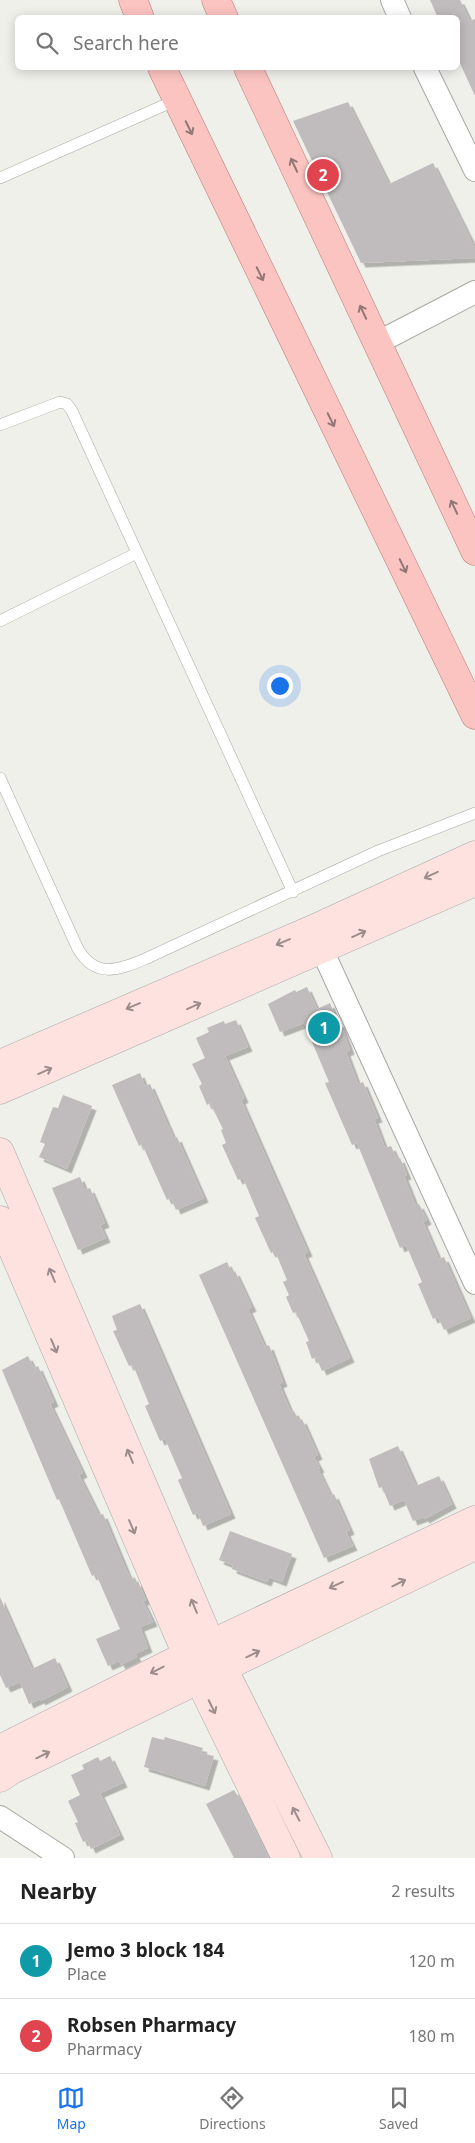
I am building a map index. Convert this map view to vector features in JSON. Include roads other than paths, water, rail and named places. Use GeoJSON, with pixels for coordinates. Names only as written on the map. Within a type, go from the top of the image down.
{"type":"FeatureCollection","features":[{"type":"Feature","properties":{"kind":"main road"},"geometry":{"type":"LineString","coordinates":[[132,0],[139,15]]}},
{"type":"Feature","properties":{"kind":"main road"},"geometry":{"type":"LineString","coordinates":[[216,0],[223,15]]}},
{"type":"Feature","properties":{"kind":"main road"},"geometry":{"type":"LineString","coordinates":[[163,70],[475,715]]}},
{"type":"Feature","properties":{"kind":"main road"},"geometry":{"type":"LineString","coordinates":[[249,70],[475,551]]}},
{"type":"Feature","properties":{"kind":"street"},"geometry":{"type":"LineString","coordinates":[[392,0],[399,15]]}},
{"type":"Feature","properties":{"kind":"street"},"geometry":{"type":"LineString","coordinates":[[426,70],[475,170]]}},
{"type":"Feature","properties":{"kind":"street"},"geometry":{"type":"LineString","coordinates":[[377,343],[475,292]]}},
{"type":"Feature","properties":{"kind":"street"},"geometry":{"type":"LineString","coordinates":[[0,1064],[313,929],[475,855]]}},
{"type":"Feature","properties":{"kind":"street"},"geometry":{"type":"LineString","coordinates":[[0,1090],[475,882]]}},
{"type":"Feature","properties":{"kind":"street"},"geometry":{"type":"LineString","coordinates":[[322,950],[475,1283]]}},
{"type":"Feature","properties":{"kind":"street"},"geometry":{"type":"LineString","coordinates":[[0,1152],[52,1310],[211,1675],[286,1858]]}},
{"type":"Feature","properties":{"kind":"street"},"geometry":{"type":"LineString","coordinates":[[0,1220],[52,1310]]}},
{"type":"Feature","properties":{"kind":"street"},"geometry":{"type":"LineString","coordinates":[[3,1758],[199,1649],[475,1520]]}},
{"type":"Feature","properties":{"kind":"street"},"geometry":{"type":"LineString","coordinates":[[3,1758],[211,1675],[475,1546]]}},
{"type":"Feature","properties":{"kind":"street"},"geometry":{"type":"LineString","coordinates":[[211,1675],[318,1858]]}},
{"type":"Feature","properties":{"kind":"street"},"geometry":{"type":"LineString","coordinates":[[0,1817],[63,1858]]}},
{"type":"Feature","properties":{"kind":"lane"},"geometry":{"type":"LineString","coordinates":[[0,178],[176,100]]}},
{"type":"Feature","properties":{"kind":"lane"},"geometry":{"type":"LineString","coordinates":[[0,425],[53,403],[67,404],[293,892]]}},
{"type":"Feature","properties":{"kind":"lane"},"geometry":{"type":"LineString","coordinates":[[0,621],[137,553]]}},
{"type":"Feature","properties":{"kind":"lane"},"geometry":{"type":"LineString","coordinates":[[0,778],[78,949],[85,961],[104,970],[127,966],[293,892],[378,851],[475,813]]}},
{"type":"Feature","properties":{"kind":"place","name":"Robsen Pharmacy"},"geometry":{"type":"Point","coordinates":[323,175]}},
{"type":"Feature","properties":{"kind":"place","name":"Jemo 3 block 184"},"geometry":{"type":"Point","coordinates":[324,1028]}}]}
